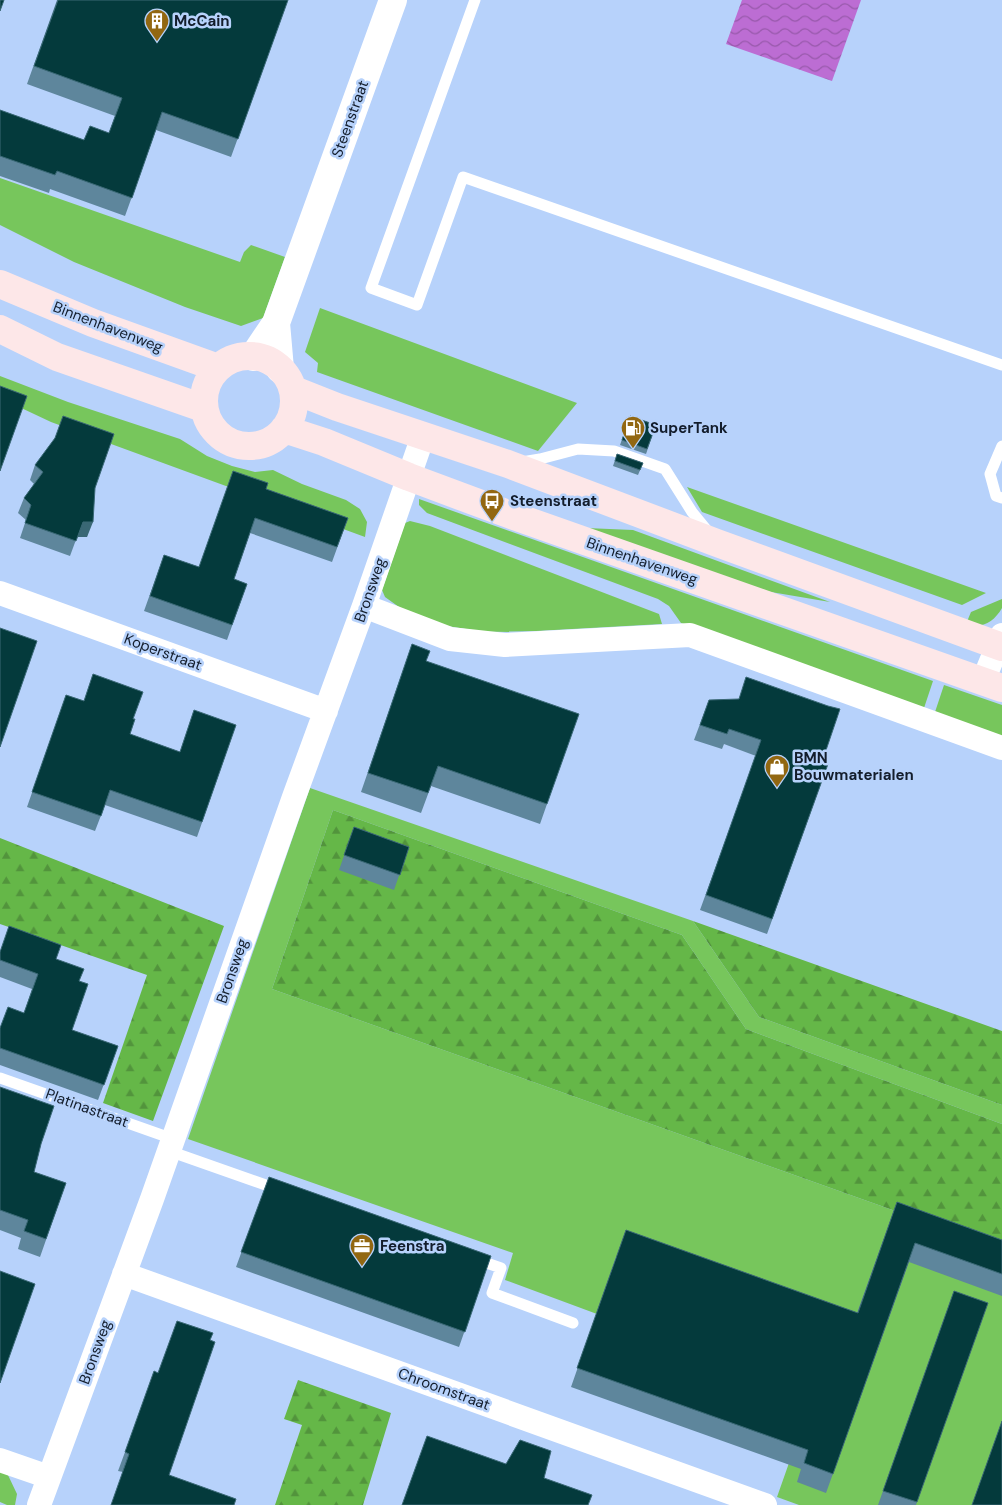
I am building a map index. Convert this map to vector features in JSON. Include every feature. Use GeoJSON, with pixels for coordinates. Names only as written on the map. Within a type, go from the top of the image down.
{"type":"FeatureCollection","features":[{"type":"Feature","properties":{"kind":"main road","name":"Binnenhavenweg"},"geometry":{"type":"LineString","coordinates":[[0,284],[93,323],[218,368]]}},
{"type":"Feature","properties":{"kind":"main road"},"geometry":{"type":"LineString","coordinates":[[0,329],[57,358],[203,408]]}},
{"type":"Feature","properties":{"kind":"main road"},"geometry":{"type":"LineString","coordinates":[[287,379],[294,403],[288,424],[277,437],[259,446],[235,444],[220,436],[209,424],[203,408],[204,393],[208,379],[218,368],[234,358],[253,357],[267,361],[287,379],[423,436],[508,464],[717,543],[1001,643]]}},
{"type":"Feature","properties":{"kind":"main road","name":"Binnenhavenweg"},"geometry":{"type":"LineString","coordinates":[[284,428],[324,442],[409,478],[993,685]]}},
{"type":"Feature","properties":{"kind":"street","name":"Steenstraat"},"geometry":{"type":"LineString","coordinates":[[253,357],[276,324],[393,0]]}},
{"type":"Feature","properties":{"kind":"street","name":"Steenstraat"},"geometry":{"type":"LineString","coordinates":[[276,324],[287,379]]}},
{"type":"Feature","properties":{"kind":"street","name":"Bronsweg"},"geometry":{"type":"LineString","coordinates":[[39,1505],[171,1145],[423,436]]}},
{"type":"Feature","properties":{"kind":"street","name":"Koperstraat"},"geometry":{"type":"LineString","coordinates":[[0,593],[326,711]]}},
{"type":"Feature","properties":{"kind":"street"},"geometry":{"type":"LineString","coordinates":[[364,606],[450,639],[505,645],[690,635],[1002,748]]}},
{"type":"Feature","properties":{"kind":"street"},"geometry":{"type":"LineString","coordinates":[[993,685],[1001,643]]}},
{"type":"Feature","properties":{"kind":"street","name":"Chroomstraat"},"geometry":{"type":"LineString","coordinates":[[124,1274],[765,1505]]}},
{"type":"Feature","properties":{"kind":"street"},"geometry":{"type":"LineString","coordinates":[[0,1460],[49,1477]]}},
{"type":"Feature","properties":{"kind":"lane"},"geometry":{"type":"LineString","coordinates":[[475,0],[370,288],[417,305],[463,177],[1002,366]]}},
{"type":"Feature","properties":{"kind":"lane"},"geometry":{"type":"LineString","coordinates":[[1002,446],[990,474],[996,496],[1002,498]]}},
{"type":"Feature","properties":{"kind":"lane"},"geometry":{"type":"LineString","coordinates":[[508,464],[540,460],[578,449],[614,450],[665,469],[692,512],[717,543]]}},
{"type":"Feature","properties":{"kind":"lane","name":"Platinastraat"},"geometry":{"type":"LineString","coordinates":[[0,1078],[289,1193]]}},
{"type":"Feature","properties":{"kind":"lane"},"geometry":{"type":"LineString","coordinates":[[464,1255],[502,1268],[492,1293],[573,1323]]}},
{"type":"Feature","properties":{"kind":"green space"},"geometry":{"type":"Polygon","coordinates":[[[0,178],[240,262],[244,252],[251,245],[285,257],[263,318],[241,326],[185,307],[74,262],[0,225],[0,178]]]}},
{"type":"Feature","properties":{"kind":"green space"},"geometry":{"type":"Polygon","coordinates":[[[320,308],[577,403],[538,451],[317,372],[318,363],[305,352],[320,308]]]}},
{"type":"Feature","properties":{"kind":"green space"},"geometry":{"type":"Polygon","coordinates":[[[0,376],[68,402],[180,439],[207,456],[232,466],[255,472],[273,470],[302,484],[346,500],[360,509],[367,522],[365,537],[51,422],[0,398],[0,376]]]}},
{"type":"Feature","properties":{"kind":"green space"},"geometry":{"type":"Polygon","coordinates":[[[687,487],[986,593],[962,605],[702,512],[687,487]]]}},
{"type":"Feature","properties":{"kind":"green space"},"geometry":{"type":"Polygon","coordinates":[[[419,499],[933,681],[924,708],[681,623],[669,606],[658,599],[427,513],[419,505],[419,499]]]}},
{"type":"Feature","properties":{"kind":"green space"},"geometry":{"type":"Polygon","coordinates":[[[410,521],[430,526],[659,614],[662,624],[485,632],[447,626],[406,612],[385,597],[382,590],[405,523],[410,521]]]}},
{"type":"Feature","properties":{"kind":"green space"},"geometry":{"type":"Polygon","coordinates":[[[586,528],[633,530],[830,602],[742,587],[586,528]]]}},
{"type":"Feature","properties":{"kind":"green space"},"geometry":{"type":"Polygon","coordinates":[[[1002,599],[1002,608],[991,621],[977,626],[966,624],[971,612],[1002,599]]]}},
{"type":"Feature","properties":{"kind":"green space"},"geometry":{"type":"Polygon","coordinates":[[[944,685],[1002,705],[1002,736],[935,712],[944,685]]]}},
{"type":"Feature","properties":{"kind":"green space"},"geometry":{"type":"Polygon","coordinates":[[[310,788],[693,921],[759,1017],[1002,1105],[1002,1124],[746,1029],[682,935],[333,810],[272,989],[1002,1249],[1002,1500],[1000,1505],[799,1505],[777,1497],[833,1338],[616,1257],[597,1314],[505,1280],[513,1253],[188,1139],[310,788]]]}},
{"type":"Feature","properties":{"kind":"green space"},"geometry":{"type":"Polygon","coordinates":[[[333,810],[682,935],[746,1029],[1002,1124],[1002,1249],[272,989],[333,810]]]}},
{"type":"Feature","properties":{"kind":"green space"},"geometry":{"type":"Polygon","coordinates":[[[0,838],[224,926],[153,1121],[103,1103],[147,975],[0,924],[0,838]]]}},
{"type":"Feature","properties":{"kind":"green space"},"geometry":{"type":"Polygon","coordinates":[[[693,921],[1002,1031],[1002,1105],[759,1017],[693,921]]]}},
{"type":"Feature","properties":{"kind":"green space"},"geometry":{"type":"Polygon","coordinates":[[[298,1380],[391,1413],[363,1505],[275,1505],[302,1425],[284,1419],[298,1380]]]}},
{"type":"Feature","properties":{"kind":"green space"},"geometry":{"type":"Polygon","coordinates":[[[0,1470],[7,1473],[17,1494],[15,1505],[7,1505],[0,1502],[0,1470]]]}},
{"type":"Feature","properties":{"kind":"water"},"geometry":{"type":"Polygon","coordinates":[[[742,0],[861,0],[832,81],[726,44],[742,0]]]}},
{"type":"Feature","properties":{"kind":"building"},"geometry":{"type":"Polygon","coordinates":[[[0,0],[4,0],[0,11],[0,0]]]}},
{"type":"Feature","properties":{"kind":"building","name":"McCain"},"geometry":{"type":"Polygon","coordinates":[[[58,0],[288,0],[238,139],[162,112],[132,198],[57,171],[55,175],[0,156],[0,110],[84,140],[90,126],[109,133],[122,98],[34,66],[58,0]]]}},
{"type":"Feature","properties":{"kind":"building"},"geometry":{"type":"Polygon","coordinates":[[[0,386],[27,396],[0,471],[0,386]]]}},
{"type":"Feature","properties":{"kind":"building"},"geometry":{"type":"Polygon","coordinates":[[[63,416],[114,434],[95,488],[93,522],[83,522],[76,541],[25,523],[31,505],[24,498],[43,472],[35,465],[55,438],[63,416]]]}},
{"type":"Feature","properties":{"kind":"building"},"geometry":{"type":"Polygon","coordinates":[[[630,416],[656,425],[647,449],[622,440],[630,416]]]}},
{"type":"Feature","properties":{"kind":"building"},"geometry":{"type":"Polygon","coordinates":[[[617,454],[643,463],[640,470],[615,461],[617,454]]]}},
{"type":"Feature","properties":{"kind":"building"},"geometry":{"type":"Polygon","coordinates":[[[233,471],[268,483],[266,489],[348,518],[337,547],[255,518],[234,579],[247,584],[232,625],[150,596],[164,555],[199,567],[233,471]]]}},
{"type":"Feature","properties":{"kind":"building"},"geometry":{"type":"Polygon","coordinates":[[[0,628],[37,641],[0,747],[0,628]]]}},
{"type":"Feature","properties":{"kind":"building"},"geometry":{"type":"Polygon","coordinates":[[[412,644],[430,651],[426,661],[579,714],[547,804],[438,766],[428,793],[368,773],[412,644]]]}},
{"type":"Feature","properties":{"kind":"building"},"geometry":{"type":"Polygon","coordinates":[[[93,674],[143,692],[133,719],[135,719],[130,734],[180,752],[194,710],[236,725],[202,822],[110,790],[101,816],[32,792],[66,695],[84,701],[93,674]]]}},
{"type":"Feature","properties":{"kind":"building"},"geometry":{"type":"Polygon","coordinates":[[[746,677],[840,709],[822,762],[828,764],[772,919],[706,895],[761,740],[729,729],[727,734],[700,725],[709,700],[739,699],[746,677]]]}},
{"type":"Feature","properties":{"kind":"building"},"geometry":{"type":"Polygon","coordinates":[[[354,827],[409,847],[400,875],[344,855],[354,827]]]}},
{"type":"Feature","properties":{"kind":"building"},"geometry":{"type":"Polygon","coordinates":[[[9,926],[61,945],[56,959],[84,969],[79,981],[88,984],[72,1030],[118,1046],[104,1085],[0,1048],[0,1028],[8,1007],[24,1013],[38,974],[0,960],[0,952],[9,926]]]}},
{"type":"Feature","properties":{"kind":"building"},"geometry":{"type":"Polygon","coordinates":[[[0,1087],[54,1106],[34,1172],[66,1183],[46,1239],[24,1231],[28,1220],[0,1210],[0,1087]]]}},
{"type":"Feature","properties":{"kind":"building"},"geometry":{"type":"Polygon","coordinates":[[[269,1177],[491,1256],[465,1332],[241,1252],[269,1177]]]}},
{"type":"Feature","properties":{"kind":"building"},"geometry":{"type":"Polygon","coordinates":[[[897,1202],[1002,1240],[1002,1274],[915,1243],[833,1474],[804,1463],[808,1450],[577,1368],[626,1230],[858,1313],[897,1202]]]}},
{"type":"Feature","properties":{"kind":"building"},"geometry":{"type":"Polygon","coordinates":[[[0,1271],[35,1284],[0,1383],[0,1271]]]}},
{"type":"Feature","properties":{"kind":"building"},"geometry":{"type":"Polygon","coordinates":[[[954,1291],[988,1303],[917,1502],[883,1491],[954,1291]]]}},
{"type":"Feature","properties":{"kind":"building"},"geometry":{"type":"Polygon","coordinates":[[[177,1321],[213,1333],[210,1340],[215,1342],[169,1475],[236,1499],[234,1505],[111,1505],[129,1454],[125,1452],[154,1371],[158,1373],[177,1321]]]}},
{"type":"Feature","properties":{"kind":"building"},"geometry":{"type":"Polygon","coordinates":[[[1002,1421],[1002,1505],[972,1505],[1002,1421]]]}},
{"type":"Feature","properties":{"kind":"building"},"geometry":{"type":"Polygon","coordinates":[[[427,1436],[506,1464],[520,1440],[551,1451],[544,1478],[592,1495],[588,1505],[402,1505],[427,1436]]]}},
{"type":"Feature","properties":{"kind":"place","name":"McCain"},"geometry":{"type":"Point","coordinates":[157,42]}},
{"type":"Feature","properties":{"kind":"place","name":"SuperTank"},"geometry":{"type":"Point","coordinates":[633,449]}},
{"type":"Feature","properties":{"kind":"place","name":"Steenstraat"},"geometry":{"type":"Point","coordinates":[492,522]}},
{"type":"Feature","properties":{"kind":"place","name":"BMN Bouwmaterialen"},"geometry":{"type":"Point","coordinates":[777,788]}},
{"type":"Feature","properties":{"kind":"place","name":"Feenstra"},"geometry":{"type":"Point","coordinates":[362,1267]}}]}
